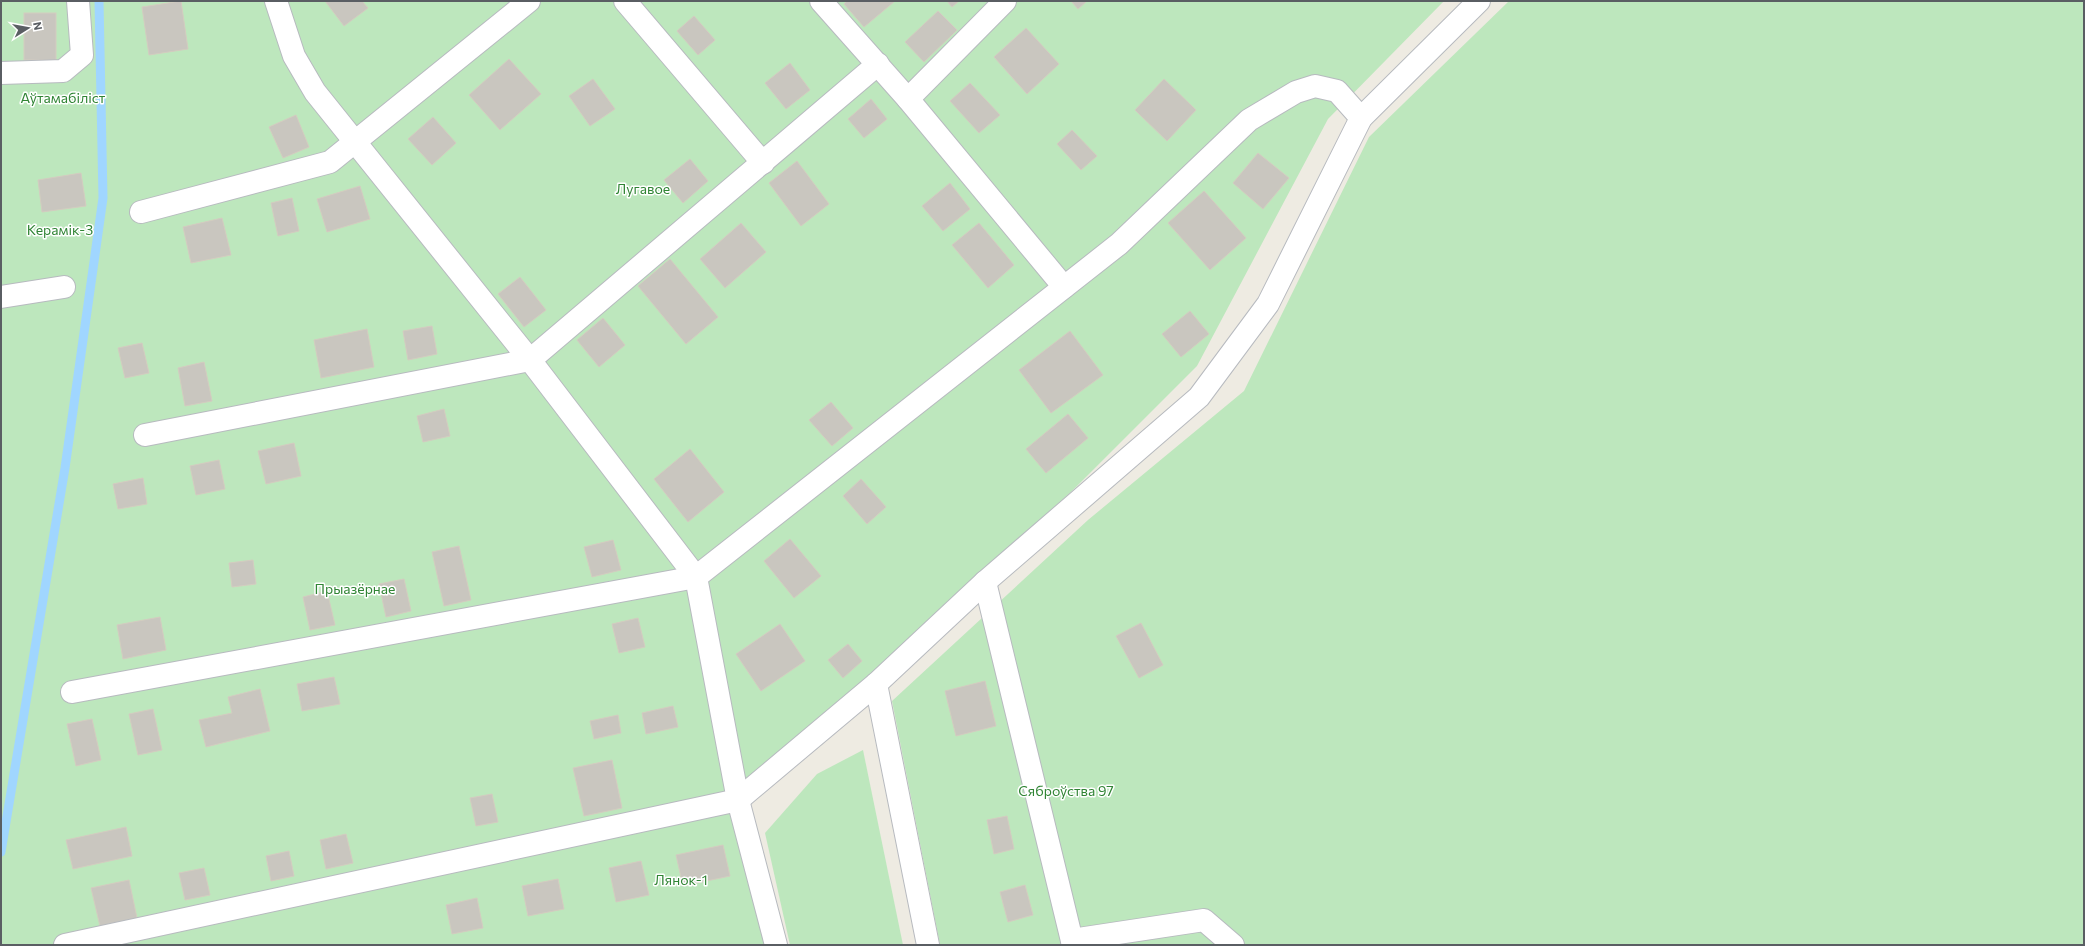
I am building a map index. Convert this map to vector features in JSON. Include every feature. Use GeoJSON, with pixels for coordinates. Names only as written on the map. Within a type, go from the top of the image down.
{"type":"FeatureCollection","features":[{"type":"Feature","properties":{"kind":"street"},"geometry":{"type":"LineString","coordinates":[[1,73],[62,71],[82,54],[78,1]]}},
{"type":"Feature","properties":{"kind":"street"},"geometry":{"type":"LineString","coordinates":[[276,1],[294,56],[315,92],[530,360],[696,576],[738,800],[776,945]]}},
{"type":"Feature","properties":{"kind":"street"},"geometry":{"type":"LineString","coordinates":[[141,212],[330,162],[356,143],[529,1]]}},
{"type":"Feature","properties":{"kind":"street"},"geometry":{"type":"LineString","coordinates":[[625,1],[763,163]]}},
{"type":"Feature","properties":{"kind":"street"},"geometry":{"type":"LineString","coordinates":[[822,1],[908,99],[1064,287]]}},
{"type":"Feature","properties":{"kind":"street"},"geometry":{"type":"LineString","coordinates":[[908,99],[1005,1]]}},
{"type":"Feature","properties":{"kind":"street"},"geometry":{"type":"LineString","coordinates":[[65,945],[738,800],[876,684],[985,582],[1199,397],[1268,304],[1361,118],[1479,1]]}},
{"type":"Feature","properties":{"kind":"street"},"geometry":{"type":"LineString","coordinates":[[145,434],[530,360],[878,64]]}},
{"type":"Feature","properties":{"kind":"street"},"geometry":{"type":"LineString","coordinates":[[72,692],[696,576],[1119,244],[1249,120],[1296,92],[1316,86],[1337,91],[1361,118]]}},
{"type":"Feature","properties":{"kind":"street"},"geometry":{"type":"LineString","coordinates":[[1,297],[64,287]]}},
{"type":"Feature","properties":{"kind":"street"},"geometry":{"type":"LineString","coordinates":[[985,582],[1073,943],[1204,920],[1234,945]]}},
{"type":"Feature","properties":{"kind":"street"},"geometry":{"type":"LineString","coordinates":[[876,684],[928,945]]}},
{"type":"Feature","properties":{"kind":"green space"},"geometry":{"type":"Polygon","coordinates":[[[1,1],[1444,1],[1328,119],[1197,366],[1072,491],[731,800],[767,945],[1,945],[1,1]]]}},
{"type":"Feature","properties":{"kind":"green space","name":"Сяброўства 97"},"geometry":{"type":"Polygon","coordinates":[[[1509,1],[2084,1],[2084,945],[940,945],[892,701],[1088,520],[1244,391],[1369,137],[1509,1]]]}},
{"type":"Feature","properties":{"kind":"green space"},"geometry":{"type":"Polygon","coordinates":[[[863,750],[903,945],[790,945],[765,833],[817,774],[863,750]]]}},
{"type":"Feature","properties":{"kind":"building"},"geometry":{"type":"Polygon","coordinates":[[[181,1],[188,49],[149,55],[142,7],[181,1]]]}},
{"type":"Feature","properties":{"kind":"building"},"geometry":{"type":"Polygon","coordinates":[[[325,1],[362,1],[368,8],[344,26],[325,1]]]}},
{"type":"Feature","properties":{"kind":"building"},"geometry":{"type":"Polygon","coordinates":[[[847,1],[895,1],[864,27],[844,4],[847,1]]]}},
{"type":"Feature","properties":{"kind":"building"},"geometry":{"type":"Polygon","coordinates":[[[947,1],[959,1],[952,7],[947,1]]]}},
{"type":"Feature","properties":{"kind":"building"},"geometry":{"type":"Polygon","coordinates":[[[1071,1],[1087,1],[1078,9],[1071,1]]]}},
{"type":"Feature","properties":{"kind":"building"},"geometry":{"type":"Polygon","coordinates":[[[938,11],[957,30],[924,62],[905,42],[938,11]]]}},
{"type":"Feature","properties":{"kind":"building"},"geometry":{"type":"Polygon","coordinates":[[[24,13],[56,13],[56,60],[24,60],[24,13]]]}},
{"type":"Feature","properties":{"kind":"building"},"geometry":{"type":"Polygon","coordinates":[[[694,16],[715,40],[698,55],[677,31],[694,16]]]}},
{"type":"Feature","properties":{"kind":"building"},"geometry":{"type":"Polygon","coordinates":[[[1026,28],[1059,64],[1027,94],[994,57],[1026,28]]]}},
{"type":"Feature","properties":{"kind":"building"},"geometry":{"type":"Polygon","coordinates":[[[509,59],[541,94],[500,130],[469,95],[509,59]]]}},
{"type":"Feature","properties":{"kind":"building"},"geometry":{"type":"Polygon","coordinates":[[[790,63],[810,90],[786,109],[765,83],[790,63]]]}},
{"type":"Feature","properties":{"kind":"building"},"geometry":{"type":"Polygon","coordinates":[[[593,79],[615,109],[590,126],[569,96],[593,79]]]}},
{"type":"Feature","properties":{"kind":"building"},"geometry":{"type":"Polygon","coordinates":[[[1164,79],[1196,110],[1167,141],[1135,110],[1164,79]]]}},
{"type":"Feature","properties":{"kind":"building"},"geometry":{"type":"Polygon","coordinates":[[[970,83],[1000,115],[979,133],[950,101],[970,83]]]}},
{"type":"Feature","properties":{"kind":"building"},"geometry":{"type":"Polygon","coordinates":[[[871,99],[887,119],[864,138],[848,119],[871,99]]]}},
{"type":"Feature","properties":{"kind":"building"},"geometry":{"type":"Polygon","coordinates":[[[296,115],[309,147],[283,158],[269,127],[296,115]]]}},
{"type":"Feature","properties":{"kind":"building"},"geometry":{"type":"Polygon","coordinates":[[[433,117],[456,143],[432,165],[408,139],[433,117]]]}},
{"type":"Feature","properties":{"kind":"building"},"geometry":{"type":"Polygon","coordinates":[[[1072,130],[1097,156],[1081,170],[1057,144],[1072,130]]]}},
{"type":"Feature","properties":{"kind":"building"},"geometry":{"type":"Polygon","coordinates":[[[1258,153],[1289,178],[1263,209],[1233,183],[1258,153]]]}},
{"type":"Feature","properties":{"kind":"building"},"geometry":{"type":"Polygon","coordinates":[[[690,159],[708,181],[683,203],[664,180],[690,159]]]}},
{"type":"Feature","properties":{"kind":"building"},"geometry":{"type":"Polygon","coordinates":[[[797,161],[829,204],[801,226],[769,183],[797,161]]]}},
{"type":"Feature","properties":{"kind":"building"},"geometry":{"type":"Polygon","coordinates":[[[81,173],[86,206],[42,212],[38,180],[81,173]]]}},
{"type":"Feature","properties":{"kind":"building"},"geometry":{"type":"Polygon","coordinates":[[[950,183],[970,209],[943,231],[922,206],[950,183]]]}},
{"type":"Feature","properties":{"kind":"building"},"geometry":{"type":"Polygon","coordinates":[[[360,186],[370,219],[327,232],[317,199],[360,186]]]}},
{"type":"Feature","properties":{"kind":"building"},"geometry":{"type":"Polygon","coordinates":[[[1204,191],[1246,238],[1210,270],[1168,223],[1204,191]]]}},
{"type":"Feature","properties":{"kind":"building"},"geometry":{"type":"Polygon","coordinates":[[[292,198],[299,231],[278,236],[271,203],[292,198]]]}},
{"type":"Feature","properties":{"kind":"building"},"geometry":{"type":"Polygon","coordinates":[[[222,218],[231,255],[191,263],[183,227],[222,218]]]}},
{"type":"Feature","properties":{"kind":"building"},"geometry":{"type":"Polygon","coordinates":[[[741,223],[766,252],[725,288],[700,259],[741,223]]]}},
{"type":"Feature","properties":{"kind":"building"},"geometry":{"type":"Polygon","coordinates":[[[979,223],[1014,265],[988,288],[952,245],[979,223]]]}},
{"type":"Feature","properties":{"kind":"building"},"geometry":{"type":"Polygon","coordinates":[[[670,259],[718,317],[686,344],[638,286],[670,259]]]}},
{"type":"Feature","properties":{"kind":"building"},"geometry":{"type":"Polygon","coordinates":[[[520,277],[546,310],[524,327],[498,294],[520,277]]]}},
{"type":"Feature","properties":{"kind":"building"},"geometry":{"type":"Polygon","coordinates":[[[1190,311],[1209,334],[1181,357],[1162,334],[1190,311]]]}},
{"type":"Feature","properties":{"kind":"building"},"geometry":{"type":"Polygon","coordinates":[[[603,318],[625,345],[599,367],[577,340],[603,318]]]}},
{"type":"Feature","properties":{"kind":"building"},"geometry":{"type":"Polygon","coordinates":[[[432,326],[437,354],[408,360],[403,331],[432,326]]]}},
{"type":"Feature","properties":{"kind":"building"},"geometry":{"type":"Polygon","coordinates":[[[367,329],[374,367],[321,378],[314,340],[367,329]]]}},
{"type":"Feature","properties":{"kind":"building"},"geometry":{"type":"Polygon","coordinates":[[[1070,331],[1103,375],[1051,413],[1019,370],[1070,331]]]}},
{"type":"Feature","properties":{"kind":"building"},"geometry":{"type":"Polygon","coordinates":[[[142,343],[149,373],[125,378],[118,348],[142,343]]]}},
{"type":"Feature","properties":{"kind":"building"},"geometry":{"type":"Polygon","coordinates":[[[204,362],[212,401],[185,406],[178,368],[204,362]]]}},
{"type":"Feature","properties":{"kind":"building"},"geometry":{"type":"Polygon","coordinates":[[[831,402],[853,428],[832,446],[809,420],[831,402]]]}},
{"type":"Feature","properties":{"kind":"building"},"geometry":{"type":"Polygon","coordinates":[[[444,409],[450,436],[423,442],[417,416],[444,409]]]}},
{"type":"Feature","properties":{"kind":"building"},"geometry":{"type":"Polygon","coordinates":[[[1068,414],[1088,438],[1046,473],[1026,449],[1068,414]]]}},
{"type":"Feature","properties":{"kind":"building"},"geometry":{"type":"Polygon","coordinates":[[[294,443],[301,476],[266,484],[258,451],[294,443]]]}},
{"type":"Feature","properties":{"kind":"building"},"geometry":{"type":"Polygon","coordinates":[[[690,449],[724,492],[688,522],[654,479],[690,449]]]}},
{"type":"Feature","properties":{"kind":"building"},"geometry":{"type":"Polygon","coordinates":[[[219,460],[225,489],[196,495],[190,466],[219,460]]]}},
{"type":"Feature","properties":{"kind":"building"},"geometry":{"type":"Polygon","coordinates":[[[143,478],[147,504],[118,509],[113,484],[143,478]]]}},
{"type":"Feature","properties":{"kind":"building"},"geometry":{"type":"Polygon","coordinates":[[[861,479],[886,507],[867,524],[843,496],[861,479]]]}},
{"type":"Feature","properties":{"kind":"building"},"geometry":{"type":"Polygon","coordinates":[[[790,539],[821,576],[794,598],[764,561],[790,539]]]}},
{"type":"Feature","properties":{"kind":"building"},"geometry":{"type":"Polygon","coordinates":[[[613,540],[621,570],[592,577],[584,547],[613,540]]]}},
{"type":"Feature","properties":{"kind":"building"},"geometry":{"type":"Polygon","coordinates":[[[459,546],[471,600],[444,606],[432,552],[459,546]]]}},
{"type":"Feature","properties":{"kind":"building"},"geometry":{"type":"Polygon","coordinates":[[[253,560],[256,584],[232,587],[229,563],[253,560]]]}},
{"type":"Feature","properties":{"kind":"building"},"geometry":{"type":"Polygon","coordinates":[[[404,579],[411,611],[386,617],[379,584],[404,579]]]}},
{"type":"Feature","properties":{"kind":"building"},"geometry":{"type":"Polygon","coordinates":[[[327,591],[335,625],[310,630],[303,597],[327,591]]]}},
{"type":"Feature","properties":{"kind":"building"},"geometry":{"type":"Polygon","coordinates":[[[160,617],[166,650],[123,659],[117,625],[160,617]]]}},
{"type":"Feature","properties":{"kind":"building"},"geometry":{"type":"Polygon","coordinates":[[[638,618],[645,647],[619,653],[612,624],[638,618]]]}},
{"type":"Feature","properties":{"kind":"building"},"geometry":{"type":"Polygon","coordinates":[[[1141,623],[1163,665],[1139,678],[1116,636],[1141,623]]]}},
{"type":"Feature","properties":{"kind":"building"},"geometry":{"type":"Polygon","coordinates":[[[780,624],[805,661],[761,691],[736,654],[780,624]]]}},
{"type":"Feature","properties":{"kind":"building"},"geometry":{"type":"Polygon","coordinates":[[[848,644],[862,661],[843,678],[828,660],[848,644]]]}},
{"type":"Feature","properties":{"kind":"building"},"geometry":{"type":"Polygon","coordinates":[[[334,677],[340,704],[302,711],[297,684],[334,677]]]}},
{"type":"Feature","properties":{"kind":"building"},"geometry":{"type":"Polygon","coordinates":[[[985,681],[996,726],[956,736],[945,691],[985,681]]]}},
{"type":"Feature","properties":{"kind":"building"},"geometry":{"type":"Polygon","coordinates":[[[260,689],[270,731],[206,747],[199,720],[232,713],[228,697],[260,689]]]}},
{"type":"Feature","properties":{"kind":"building"},"geometry":{"type":"Polygon","coordinates":[[[673,706],[678,727],[646,734],[642,713],[673,706]]]}},
{"type":"Feature","properties":{"kind":"building"},"geometry":{"type":"Polygon","coordinates":[[[153,709],[162,750],[138,755],[129,714],[153,709]]]}},
{"type":"Feature","properties":{"kind":"building"},"geometry":{"type":"Polygon","coordinates":[[[618,715],[621,733],[594,739],[590,721],[618,715]]]}},
{"type":"Feature","properties":{"kind":"building"},"geometry":{"type":"Polygon","coordinates":[[[92,719],[101,760],[76,766],[67,724],[92,719]]]}},
{"type":"Feature","properties":{"kind":"building"},"geometry":{"type":"Polygon","coordinates":[[[612,760],[622,808],[584,816],[573,768],[612,760]]]}},
{"type":"Feature","properties":{"kind":"building"},"geometry":{"type":"Polygon","coordinates":[[[492,794],[498,822],[476,826],[470,798],[492,794]]]}},
{"type":"Feature","properties":{"kind":"building"},"geometry":{"type":"Polygon","coordinates":[[[1007,816],[1014,849],[994,854],[987,820],[1007,816]]]}},
{"type":"Feature","properties":{"kind":"building"},"geometry":{"type":"Polygon","coordinates":[[[126,827],[132,856],[73,869],[66,840],[126,827]]]}},
{"type":"Feature","properties":{"kind":"building"},"geometry":{"type":"Polygon","coordinates":[[[346,834],[353,863],[326,869],[320,840],[346,834]]]}},
{"type":"Feature","properties":{"kind":"building"},"geometry":{"type":"Polygon","coordinates":[[[723,845],[730,876],[683,886],[676,855],[723,845]]]}},
{"type":"Feature","properties":{"kind":"building"},"geometry":{"type":"Polygon","coordinates":[[[289,851],[294,876],[271,881],[266,856],[289,851]]]}},
{"type":"Feature","properties":{"kind":"building"},"geometry":{"type":"Polygon","coordinates":[[[641,861],[649,895],[616,902],[609,868],[641,861]]]}},
{"type":"Feature","properties":{"kind":"building"},"geometry":{"type":"Polygon","coordinates":[[[204,868],[210,895],[185,900],[179,873],[204,868]]]}},
{"type":"Feature","properties":{"kind":"building"},"geometry":{"type":"Polygon","coordinates":[[[558,879],[564,909],[528,916],[522,886],[558,879]]]}},
{"type":"Feature","properties":{"kind":"building"},"geometry":{"type":"Polygon","coordinates":[[[129,880],[137,918],[100,926],[91,888],[129,880]]]}},
{"type":"Feature","properties":{"kind":"building"},"geometry":{"type":"Polygon","coordinates":[[[1025,885],[1033,915],[1008,922],[1000,892],[1025,885]]]}},
{"type":"Feature","properties":{"kind":"building"},"geometry":{"type":"Polygon","coordinates":[[[477,898],[483,928],[452,934],[446,905],[477,898]]]}},
{"type":"Feature","properties":{"kind":"waterway"},"geometry":{"type":"LineString","coordinates":[[1,852],[65,468],[103,198],[99,1]]}},
{"type":"Feature","properties":{"kind":"park label","name":"Аўтамабіліст"},"geometry":{"type":"Point","coordinates":[63,97]}},
{"type":"Feature","properties":{"kind":"park label","name":"Лугавое"},"geometry":{"type":"Point","coordinates":[643,188]}},
{"type":"Feature","properties":{"kind":"park label","name":"Керамік-3"},"geometry":{"type":"Point","coordinates":[60,229]}},
{"type":"Feature","properties":{"kind":"park label","name":"Прыазёрнае"},"geometry":{"type":"Point","coordinates":[355,588]}},
{"type":"Feature","properties":{"kind":"park label","name":"Лянок-1"},"geometry":{"type":"Point","coordinates":[681,879]}}]}
